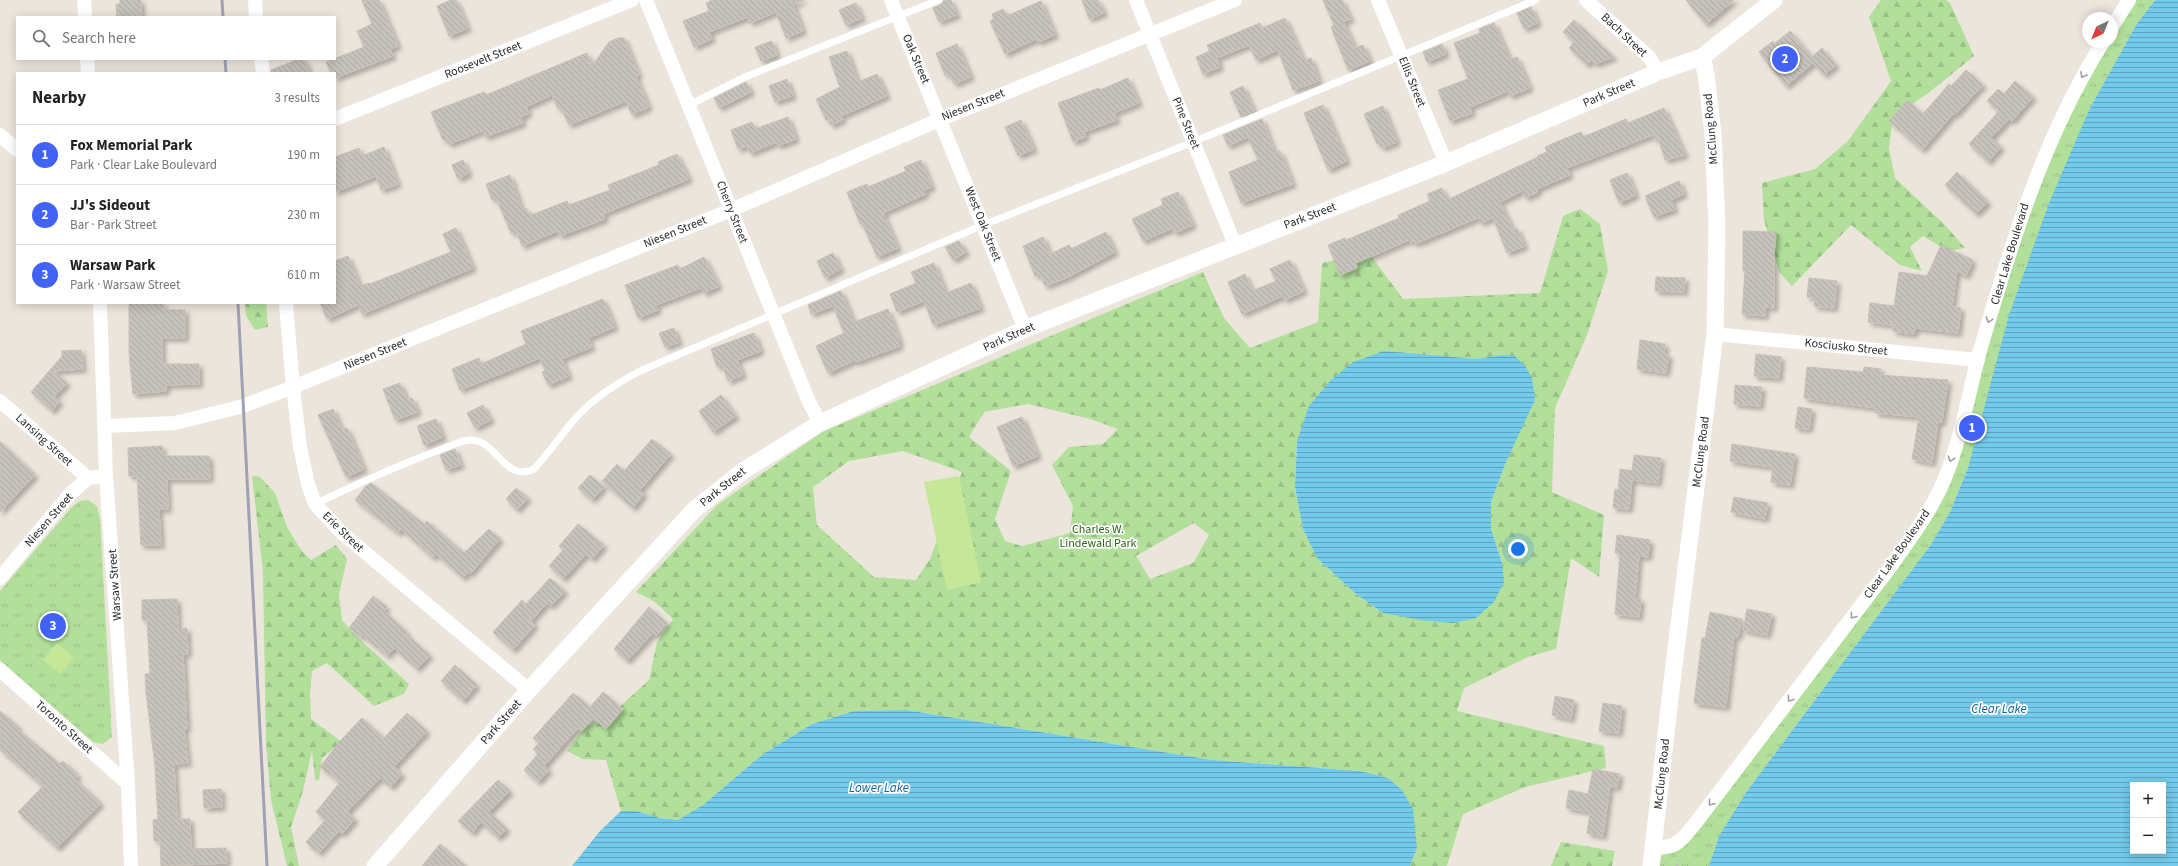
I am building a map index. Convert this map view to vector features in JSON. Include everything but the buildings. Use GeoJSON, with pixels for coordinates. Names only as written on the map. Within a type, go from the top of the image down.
{"type":"FeatureCollection","features":[{"type":"Feature","properties":{"kind":"street"},"geometry":{"type":"LineString","coordinates":[[84,0],[85,16]]}},
{"type":"Feature","properties":{"kind":"street"},"geometry":{"type":"LineString","coordinates":[[255,0],[256,16]]}},
{"type":"Feature","properties":{"kind":"street","name":"Roosevelt Street"},"geometry":{"type":"LineString","coordinates":[[336,119],[632,0]]}},
{"type":"Feature","properties":{"kind":"street","name":"Cherry Street"},"geometry":{"type":"LineString","coordinates":[[646,0],[775,314],[809,402],[820,423]]}},
{"type":"Feature","properties":{"kind":"street","name":"Oak Street"},"geometry":{"type":"LineString","coordinates":[[891,0],[941,119]]}},
{"type":"Feature","properties":{"kind":"street","name":"Pine Street"},"geometry":{"type":"LineString","coordinates":[[1136,0],[1235,245]]}},
{"type":"Feature","properties":{"kind":"street","name":"Niesen Street"},"geometry":{"type":"LineString","coordinates":[[105,426],[175,424],[243,406],[731,210],[941,119],[1235,0]]}},
{"type":"Feature","properties":{"kind":"street","name":"Ellis Street"},"geometry":{"type":"LineString","coordinates":[[1378,0],[1446,163]]}},
{"type":"Feature","properties":{"kind":"street","name":"Bach Street"},"geometry":{"type":"LineString","coordinates":[[1586,0],[1649,57],[1658,72]]}},
{"type":"Feature","properties":{"kind":"street","name":"Park Street"},"geometry":{"type":"LineString","coordinates":[[375,866],[529,690],[694,510],[743,471],[820,423],[1025,329],[1446,163],[1658,72],[1702,57],[1774,0]]}},
{"type":"Feature","properties":{"kind":"street"},"geometry":{"type":"LineString","coordinates":[[2118,17],[2129,0]]}},
{"type":"Feature","properties":{"kind":"street","name":"Clear Lake Boulevard"},"geometry":{"type":"LineString","coordinates":[[1654,846],[1673,846],[1678,843],[1694,825],[1910,540],[1945,479],[1966,410],[1978,360],[2032,186],[2071,96],[2099,48]]}},
{"type":"Feature","properties":{"kind":"street","name":"McClung Road"},"geometry":{"type":"LineString","coordinates":[[1651,866],[1715,334],[1717,227],[1713,134],[1706,74],[1702,57]]}},
{"type":"Feature","properties":{"kind":"street"},"geometry":{"type":"LineString","coordinates":[[87,60],[88,72]]}},
{"type":"Feature","properties":{"kind":"street"},"geometry":{"type":"LineString","coordinates":[[261,60],[263,72]]}},
{"type":"Feature","properties":{"kind":"street","name":"West Oak Street"},"geometry":{"type":"LineString","coordinates":[[941,119],[1025,329]]}},
{"type":"Feature","properties":{"kind":"street"},"geometry":{"type":"LineString","coordinates":[[0,135],[16,149]]}},
{"type":"Feature","properties":{"kind":"street","name":"Warsaw Street"},"geometry":{"type":"LineString","coordinates":[[100,304],[106,476],[128,784],[131,866]]}},
{"type":"Feature","properties":{"kind":"street","name":"Erie Street"},"geometry":{"type":"LineString","coordinates":[[286,304],[300,447],[308,484],[315,504],[342,533],[529,690]]}},
{"type":"Feature","properties":{"kind":"street","name":"Kosciusko Street"},"geometry":{"type":"LineString","coordinates":[[1715,334],[1978,360]]}},
{"type":"Feature","properties":{"kind":"street","name":"Lansing Street"},"geometry":{"type":"LineString","coordinates":[[0,401],[88,478]]}},
{"type":"Feature","properties":{"kind":"street"},"geometry":{"type":"LineString","coordinates":[[88,478],[106,476]]}},
{"type":"Feature","properties":{"kind":"street","name":"Niesen Street"},"geometry":{"type":"LineString","coordinates":[[0,578],[68,496],[88,478]]}},
{"type":"Feature","properties":{"kind":"street","name":"Toronto Street"},"geometry":{"type":"LineString","coordinates":[[0,670],[128,784]]}},
{"type":"Feature","properties":{"kind":"lane"},"geometry":{"type":"LineString","coordinates":[[689,105],[745,77],[939,0]]}},
{"type":"Feature","properties":{"kind":"lane"},"geometry":{"type":"LineString","coordinates":[[315,504],[426,455],[472,440],[484,444],[518,473],[526,473],[534,469],[574,421],[600,395],[616,383],[640,371],[983,225],[1193,142],[1536,0]]}},
{"type":"Feature","properties":{"kind":"green space"},"geometry":{"type":"Polygon","coordinates":[[[1881,0],[1946,0],[1950,3],[1974,56],[1927,94],[1893,116],[1889,148],[1895,178],[1946,226],[1965,248],[1948,251],[1923,236],[1910,247],[1922,271],[1900,265],[1851,225],[1792,286],[1779,272],[1764,220],[1762,183],[1815,169],[1848,141],[1891,81],[1869,17],[1881,0]]]}},
{"type":"Feature","properties":{"kind":"green space"},"geometry":{"type":"Polygon","coordinates":[[[2136,0],[2155,0],[2136,25],[2089,110],[1968,468],[1950,512],[1932,543],[1747,791],[1719,836],[1709,866],[1660,866],[1661,856],[1680,848],[1934,511],[2029,208],[2055,142],[2106,48],[2118,48],[2118,28],[2136,0]]]}},
{"type":"Feature","properties":{"kind":"green space","name":"Charles W. Lindewald Park"},"geometry":{"type":"Polygon","coordinates":[[[1580,209],[1600,224],[1608,271],[1587,335],[1555,408],[1552,492],[1604,515],[1599,577],[1571,558],[1556,649],[1528,657],[1464,688],[1457,711],[1604,746],[1606,768],[1525,787],[1463,814],[1447,866],[1410,866],[1417,848],[1388,778],[1360,771],[1212,760],[906,710],[854,711],[812,724],[763,754],[703,805],[678,820],[660,818],[636,811],[621,811],[606,760],[583,759],[567,751],[584,728],[615,711],[649,680],[657,642],[673,619],[655,602],[636,592],[717,505],[822,432],[1203,272],[1224,318],[1250,348],[1318,322],[1322,263],[1369,253],[1403,299],[1540,293],[1563,216],[1580,209]],[[1501,355],[1477,359],[1443,357],[1297,441],[1295,487],[1303,529],[1317,558],[1356,594],[1383,613],[1502,563],[1491,529],[1491,502],[1506,462],[1501,355]],[[1028,404],[984,412],[969,437],[1011,471],[995,519],[1005,541],[1022,546],[1070,533],[1073,506],[1052,465],[1069,447],[1103,444],[1118,429],[1090,419],[1028,404]],[[903,451],[849,461],[813,487],[817,525],[874,577],[916,580],[930,559],[962,472],[903,451]],[[1194,523],[1136,556],[1150,579],[1193,563],[1209,535],[1194,523]]]}},
{"type":"Feature","properties":{"kind":"green space"},"geometry":{"type":"Polygon","coordinates":[[[245,304],[266,304],[268,327],[255,330],[246,316],[245,304]]]}},
{"type":"Feature","properties":{"kind":"green space"},"geometry":{"type":"Polygon","coordinates":[[[252,476],[260,477],[275,493],[287,527],[301,550],[311,560],[336,545],[347,559],[339,594],[342,620],[356,636],[409,684],[404,694],[374,706],[327,663],[312,671],[310,694],[311,719],[342,742],[322,758],[319,781],[315,779],[312,751],[303,791],[291,827],[299,866],[287,866],[271,800],[266,744],[263,572],[252,476]]]}},
{"type":"Feature","properties":{"kind":"green space"},"geometry":{"type":"Polygon","coordinates":[[[959,476],[981,582],[947,590],[924,482],[959,476]]]}},
{"type":"Feature","properties":{"kind":"green space"},"geometry":{"type":"Polygon","coordinates":[[[88,500],[97,506],[100,519],[112,737],[103,744],[93,742],[0,660],[0,591],[72,507],[80,501],[88,500]]]}},
{"type":"Feature","properties":{"kind":"green space"},"geometry":{"type":"Polygon","coordinates":[[[57,643],[74,658],[60,674],[43,660],[57,643]]]}},
{"type":"Feature","properties":{"kind":"green space"},"geometry":{"type":"Polygon","coordinates":[[[1561,842],[1615,851],[1612,866],[1551,866],[1561,842]]]}},
{"type":"Feature","properties":{"kind":"water","name":"Clear Lake"},"geometry":{"type":"Polygon","coordinates":[[[2155,0],[2178,0],[2178,866],[1709,866],[1719,836],[1747,791],[1932,543],[1950,512],[1968,468],[2009,315],[2049,203],[2089,110],[2136,25],[2155,0]]]}},
{"type":"Feature","properties":{"kind":"water"},"geometry":{"type":"Polygon","coordinates":[[[1384,351],[1477,359],[1501,355],[1515,356],[1525,366],[1532,378],[1535,400],[1506,462],[1491,502],[1491,529],[1502,563],[1504,582],[1494,602],[1476,618],[1453,623],[1420,620],[1383,613],[1356,594],[1317,558],[1303,529],[1295,487],[1297,441],[1309,406],[1330,381],[1353,362],[1384,351]]]}},
{"type":"Feature","properties":{"kind":"water","name":"Lower Lake"},"geometry":{"type":"Polygon","coordinates":[[[906,710],[1212,760],[1360,771],[1388,778],[1402,790],[1413,809],[1417,848],[1410,866],[572,866],[600,831],[621,811],[636,811],[660,818],[678,820],[703,805],[763,754],[812,724],[854,711],[906,710]]]}},
{"type":"Feature","properties":{"kind":"railway"},"geometry":{"type":"LineString","coordinates":[[222,0],[223,16]]}},
{"type":"Feature","properties":{"kind":"railway"},"geometry":{"type":"LineString","coordinates":[[225,60],[226,72]]}},
{"type":"Feature","properties":{"kind":"railway"},"geometry":{"type":"LineString","coordinates":[[238,304],[267,866]]}},
{"type":"Feature","properties":{"kind":"place","name":"JJ's Sideout"},"geometry":{"type":"Point","coordinates":[1785,59]}},
{"type":"Feature","properties":{"kind":"place","name":"Fox Memorial Park"},"geometry":{"type":"Point","coordinates":[1972,428]}},
{"type":"Feature","properties":{"kind":"place","name":"Warsaw Park"},"geometry":{"type":"Point","coordinates":[53,626]}}]}
